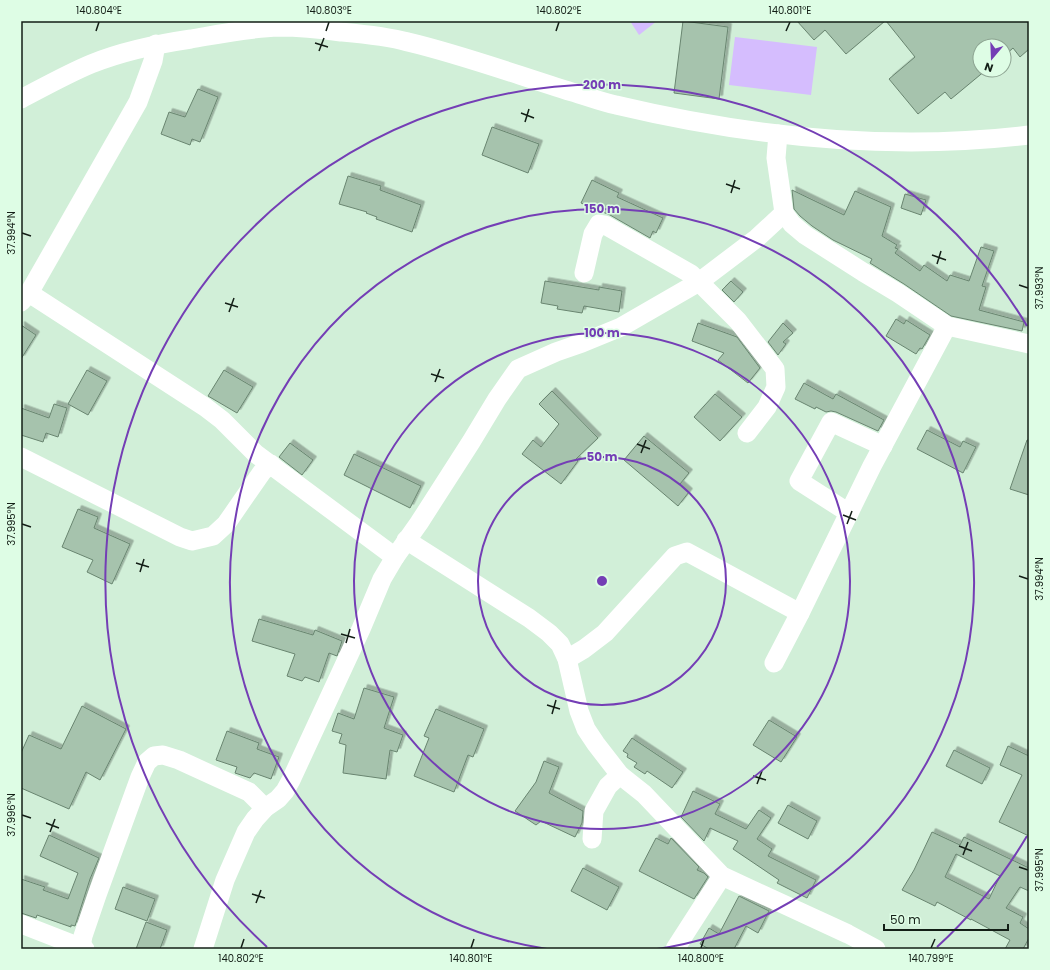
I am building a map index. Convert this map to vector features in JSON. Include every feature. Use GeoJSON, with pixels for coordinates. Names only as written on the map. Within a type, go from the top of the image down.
{"type":"FeatureCollection","features":[{"type":"Feature","properties":{"kind":"street"},"geometry":{"type":"LineString","coordinates":[[21,100],[90,64],[156,44],[245,30],[279,27],[318,29],[337,26],[367,34],[406,41],[477,61],[613,104],[676,118],[778,134],[869,142],[946,142],[1029,135]]}},
{"type":"Feature","properties":{"kind":"street"},"geometry":{"type":"LineString","coordinates":[[156,44],[153,61],[138,102],[25,298],[205,406],[222,420],[256,454],[395,557]]}},
{"type":"Feature","properties":{"kind":"street"},"geometry":{"type":"LineString","coordinates":[[778,134],[776,158],[784,213],[792,224],[805,234],[898,292],[947,326],[1029,344]]}},
{"type":"Feature","properties":{"kind":"street"},"geometry":{"type":"LineString","coordinates":[[203,949],[225,880],[236,852],[255,818],[265,808],[278,799],[285,791],[291,780],[361,629],[382,579],[406,540],[419,523],[472,442],[497,399],[518,369],[556,352],[621,327],[699,282],[757,238],[784,213]]}},
{"type":"Feature","properties":{"kind":"street"},"geometry":{"type":"LineString","coordinates":[[584,273],[593,234],[599,224],[605,225],[691,274],[738,321],[775,369],[776,387],[767,407],[747,433]]}},
{"type":"Feature","properties":{"kind":"street"},"geometry":{"type":"LineString","coordinates":[[774,663],[883,446],[947,326]]}},
{"type":"Feature","properties":{"kind":"street"},"geometry":{"type":"LineString","coordinates":[[849,513],[799,481],[831,422],[883,446]]}},
{"type":"Feature","properties":{"kind":"street"},"geometry":{"type":"LineString","coordinates":[[21,456],[180,537],[192,541],[214,536],[226,524],[262,472],[271,464]]}},
{"type":"Feature","properties":{"kind":"street"},"geometry":{"type":"LineString","coordinates":[[406,540],[529,618],[549,633],[560,644],[567,659],[579,711],[586,729],[620,774],[644,794],[722,876],[848,934],[876,949]]}},
{"type":"Feature","properties":{"kind":"street"},"geometry":{"type":"LineString","coordinates":[[567,659],[584,649],[605,633],[675,556],[687,552],[800,612]]}},
{"type":"Feature","properties":{"kind":"street"},"geometry":{"type":"LineString","coordinates":[[21,924],[83,948],[83,936],[140,777],[147,762],[154,756],[162,755],[179,760],[249,792],[265,808]]}},
{"type":"Feature","properties":{"kind":"street"},"geometry":{"type":"LineString","coordinates":[[592,839],[594,811],[608,786],[620,774]]}},
{"type":"Feature","properties":{"kind":"street"},"geometry":{"type":"LineString","coordinates":[[675,949],[722,876]]}},
{"type":"Feature","properties":{"kind":"shaded area"},"geometry":{"type":"Polygon","coordinates":[[[630,21],[657,21],[639,35],[630,21]]]}},
{"type":"Feature","properties":{"kind":"shaded area"},"geometry":{"type":"Polygon","coordinates":[[[735,37],[817,47],[811,95],[729,85],[735,37]]]}},
{"type":"Feature","properties":{"kind":"building"},"geometry":{"type":"Polygon","coordinates":[[[683,21],[728,27],[719,99],[674,93],[683,21]]]}},
{"type":"Feature","properties":{"kind":"building"},"geometry":{"type":"Polygon","coordinates":[[[797,21],[885,21],[846,54],[825,30],[814,40],[797,21]]]}},
{"type":"Feature","properties":{"kind":"building"},"geometry":{"type":"Polygon","coordinates":[[[886,21],[1029,21],[1029,49],[1020,57],[1013,48],[1012,49],[1012,38],[972,38],[972,78],[976,78],[951,99],[945,92],[918,114],[889,79],[915,57],[886,21]]]}},
{"type":"Feature","properties":{"kind":"building"},"geometry":{"type":"Polygon","coordinates":[[[198,89],[218,97],[200,142],[192,139],[190,145],[161,134],[169,112],[185,117],[198,89]]]}},
{"type":"Feature","properties":{"kind":"building"},"geometry":{"type":"Polygon","coordinates":[[[492,127],[539,144],[528,173],[482,155],[492,127]]]}},
{"type":"Feature","properties":{"kind":"building"},"geometry":{"type":"Polygon","coordinates":[[[348,176],[381,186],[380,190],[421,205],[412,232],[376,219],[377,217],[366,213],[367,212],[339,204],[348,176]]]}},
{"type":"Feature","properties":{"kind":"building"},"geometry":{"type":"Polygon","coordinates":[[[592,180],[619,193],[617,197],[663,218],[656,233],[653,231],[650,238],[610,215],[581,203],[592,180]]]}},
{"type":"Feature","properties":{"kind":"building"},"geometry":{"type":"Polygon","coordinates":[[[792,190],[844,215],[855,191],[891,207],[882,236],[897,245],[895,248],[898,249],[895,253],[920,271],[924,265],[947,281],[950,275],[969,281],[981,247],[994,251],[982,286],[986,287],[979,310],[1024,322],[1022,331],[951,316],[870,263],[872,259],[833,240],[812,226],[794,209],[792,190]]]}},
{"type":"Feature","properties":{"kind":"building"},"geometry":{"type":"Polygon","coordinates":[[[905,194],[926,200],[921,215],[901,208],[905,194]]]}},
{"type":"Feature","properties":{"kind":"building"},"geometry":{"type":"Polygon","coordinates":[[[545,281],[599,290],[599,287],[622,291],[619,312],[584,306],[582,313],[557,309],[558,306],[541,303],[545,281]]]}},
{"type":"Feature","properties":{"kind":"building"},"geometry":{"type":"Polygon","coordinates":[[[731,281],[743,292],[734,302],[722,290],[731,281]]]}},
{"type":"Feature","properties":{"kind":"building"},"geometry":{"type":"Polygon","coordinates":[[[896,319],[904,324],[906,320],[930,335],[922,349],[920,348],[916,354],[886,336],[896,319]]]}},
{"type":"Feature","properties":{"kind":"building"},"geometry":{"type":"Polygon","coordinates":[[[698,323],[737,337],[760,368],[748,383],[718,360],[724,353],[692,341],[698,323]]]}},
{"type":"Feature","properties":{"kind":"building"},"geometry":{"type":"Polygon","coordinates":[[[783,323],[793,333],[783,342],[786,344],[778,355],[768,342],[783,323]]]}},
{"type":"Feature","properties":{"kind":"building"},"geometry":{"type":"Polygon","coordinates":[[[21,325],[36,335],[21,359],[21,325]]]}},
{"type":"Feature","properties":{"kind":"building"},"geometry":{"type":"Polygon","coordinates":[[[87,370],[107,381],[88,415],[68,404],[87,370]]]}},
{"type":"Feature","properties":{"kind":"building"},"geometry":{"type":"Polygon","coordinates":[[[224,370],[253,387],[237,413],[208,396],[224,370]]]}},
{"type":"Feature","properties":{"kind":"building"},"geometry":{"type":"Polygon","coordinates":[[[804,383],[833,399],[836,394],[884,420],[878,431],[836,412],[826,412],[816,407],[815,409],[795,399],[804,383]]]}},
{"type":"Feature","properties":{"kind":"building"},"geometry":{"type":"Polygon","coordinates":[[[552,391],[598,438],[576,459],[578,461],[561,484],[522,454],[533,440],[541,447],[559,424],[539,404],[552,391]]]}},
{"type":"Feature","properties":{"kind":"building"},"geometry":{"type":"Polygon","coordinates":[[[715,394],[742,417],[720,441],[694,417],[715,394]]]}},
{"type":"Feature","properties":{"kind":"building"},"geometry":{"type":"Polygon","coordinates":[[[54,404],[67,408],[58,437],[46,433],[43,442],[21,435],[21,408],[49,418],[54,404]]]}},
{"type":"Feature","properties":{"kind":"building"},"geometry":{"type":"Polygon","coordinates":[[[927,430],[960,447],[963,441],[976,447],[963,473],[917,449],[927,430]]]}},
{"type":"Feature","properties":{"kind":"building"},"geometry":{"type":"Polygon","coordinates":[[[644,436],[689,473],[680,484],[689,492],[678,506],[624,460],[644,436]]]}},
{"type":"Feature","properties":{"kind":"building"},"geometry":{"type":"Polygon","coordinates":[[[1027,440],[1029,440],[1029,495],[1010,489],[1027,440]]]}},
{"type":"Feature","properties":{"kind":"building"},"geometry":{"type":"Polygon","coordinates":[[[290,443],[313,460],[302,475],[279,457],[290,443]]]}},
{"type":"Feature","properties":{"kind":"building"},"geometry":{"type":"Polygon","coordinates":[[[354,454],[421,486],[410,508],[344,475],[354,454]]]}},
{"type":"Feature","properties":{"kind":"building"},"geometry":{"type":"Polygon","coordinates":[[[78,509],[98,517],[94,528],[130,544],[112,584],[87,572],[93,560],[62,547],[78,509]]]}},
{"type":"Feature","properties":{"kind":"building"},"geometry":{"type":"Polygon","coordinates":[[[259,619],[313,635],[315,630],[342,641],[337,656],[329,653],[319,682],[305,677],[302,681],[287,676],[295,654],[252,641],[259,619]]]}},
{"type":"Feature","properties":{"kind":"building"},"geometry":{"type":"Polygon","coordinates":[[[364,688],[394,697],[384,728],[403,735],[397,752],[390,750],[386,779],[343,773],[346,745],[339,743],[342,734],[332,731],[338,713],[354,719],[364,688]]]}},
{"type":"Feature","properties":{"kind":"building"},"geometry":{"type":"Polygon","coordinates":[[[82,706],[126,729],[100,780],[86,772],[69,809],[21,788],[21,753],[29,735],[61,749],[82,706]]]}},
{"type":"Feature","properties":{"kind":"building"},"geometry":{"type":"Polygon","coordinates":[[[436,709],[484,729],[473,757],[468,755],[454,792],[414,776],[429,738],[424,736],[436,709]]]}},
{"type":"Feature","properties":{"kind":"building"},"geometry":{"type":"Polygon","coordinates":[[[769,720],[797,737],[781,762],[753,745],[769,720]]]}},
{"type":"Feature","properties":{"kind":"building"},"geometry":{"type":"Polygon","coordinates":[[[227,731],[259,743],[257,749],[279,757],[271,779],[254,773],[250,778],[235,773],[237,767],[216,760],[227,731]]]}},
{"type":"Feature","properties":{"kind":"building"},"geometry":{"type":"Polygon","coordinates":[[[632,738],[683,772],[672,788],[647,771],[645,774],[634,767],[637,763],[627,757],[628,754],[623,751],[632,738]]]}},
{"type":"Feature","properties":{"kind":"building"},"geometry":{"type":"Polygon","coordinates":[[[1008,746],[1029,756],[1029,836],[999,822],[1022,775],[1000,765],[1008,746]]]}},
{"type":"Feature","properties":{"kind":"building"},"geometry":{"type":"Polygon","coordinates":[[[954,750],[990,768],[982,784],[946,766],[954,750]]]}},
{"type":"Feature","properties":{"kind":"building"},"geometry":{"type":"Polygon","coordinates":[[[544,761],[559,767],[549,793],[583,811],[582,823],[575,837],[541,821],[536,825],[515,811],[536,782],[544,761]]]}},
{"type":"Feature","properties":{"kind":"building"},"geometry":{"type":"Polygon","coordinates":[[[693,791],[720,804],[715,814],[746,829],[759,810],[771,818],[757,839],[772,849],[768,856],[816,880],[807,898],[777,883],[779,880],[733,849],[738,841],[710,828],[704,841],[681,817],[693,791]]]}},
{"type":"Feature","properties":{"kind":"building"},"geometry":{"type":"Polygon","coordinates":[[[788,805],[817,821],[808,839],[778,823],[788,805]]]}},
{"type":"Feature","properties":{"kind":"building"},"geometry":{"type":"Polygon","coordinates":[[[932,832],[960,845],[964,837],[1029,868],[1029,891],[1020,887],[1006,908],[1023,917],[1020,923],[1029,929],[1029,938],[1023,949],[1005,949],[1010,940],[937,902],[935,906],[902,890],[914,870],[932,832]],[[956,854],[945,877],[989,899],[1000,876],[956,854]]]}},
{"type":"Feature","properties":{"kind":"building"},"geometry":{"type":"Polygon","coordinates":[[[49,835],[99,858],[90,879],[75,926],[71,925],[71,927],[37,915],[36,918],[21,913],[21,879],[45,887],[43,890],[68,899],[78,873],[40,856],[49,835]]]}},
{"type":"Feature","properties":{"kind":"building"},"geometry":{"type":"Polygon","coordinates":[[[656,838],[668,844],[671,838],[699,867],[697,870],[704,873],[708,877],[694,899],[639,871],[656,838]]]}},
{"type":"Feature","properties":{"kind":"building"},"geometry":{"type":"Polygon","coordinates":[[[583,868],[619,887],[607,910],[571,891],[583,868]]]}},
{"type":"Feature","properties":{"kind":"building"},"geometry":{"type":"Polygon","coordinates":[[[123,887],[155,899],[147,921],[115,909],[123,887]]]}},
{"type":"Feature","properties":{"kind":"building"},"geometry":{"type":"Polygon","coordinates":[[[739,896],[769,911],[758,933],[746,926],[734,949],[709,949],[700,944],[709,928],[719,934],[739,896]]]}},
{"type":"Feature","properties":{"kind":"building"},"geometry":{"type":"Polygon","coordinates":[[[146,922],[167,930],[160,949],[136,949],[146,922]]]}}]}
